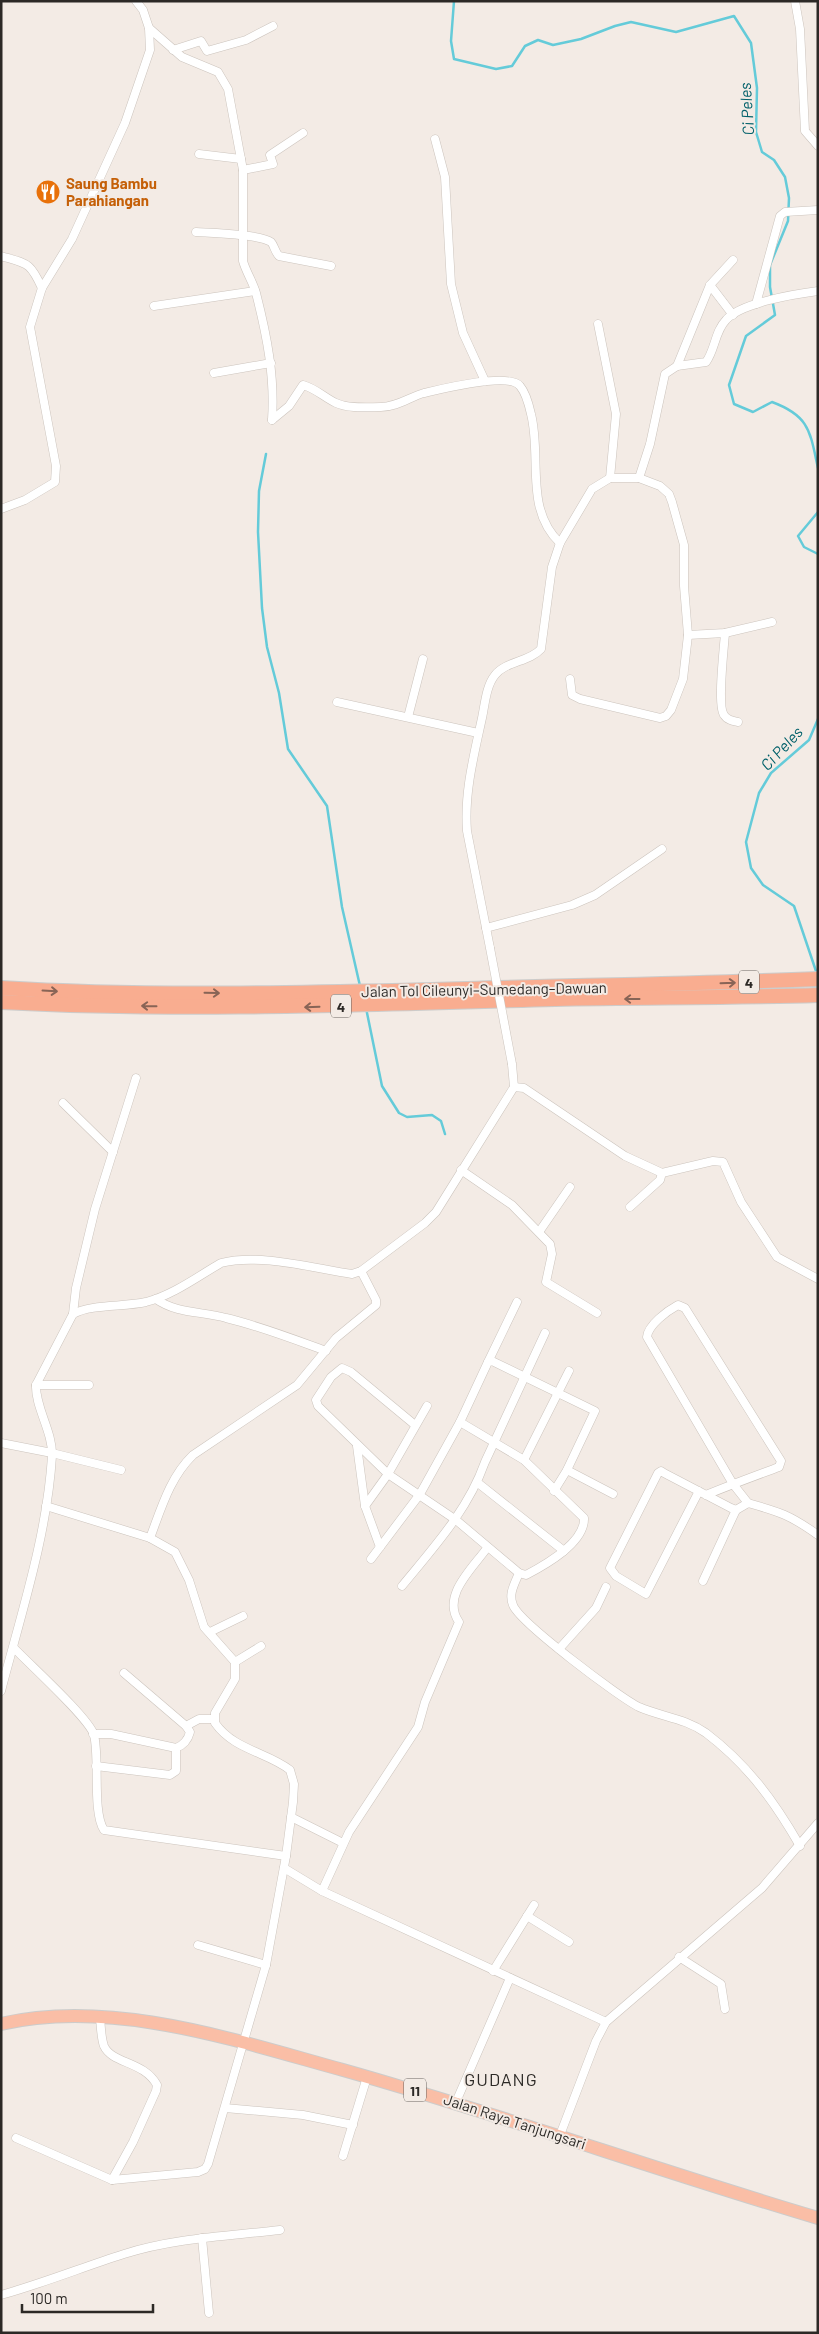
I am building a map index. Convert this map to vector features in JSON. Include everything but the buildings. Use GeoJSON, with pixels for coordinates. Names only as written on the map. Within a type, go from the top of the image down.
{"type":"FeatureCollection","features":[{"type":"Feature","properties":{"kind":"highway","name":"Jalan Tol Cileunyi–Sumedang–Dawuan"},"geometry":{"type":"LineString","coordinates":[[1,988],[54,991],[275,994],[679,985],[818,979]]}},
{"type":"Feature","properties":{"kind":"highway","name":"Jalan Tol Cileunyi–Sumedang–Dawuan"},"geometry":{"type":"LineString","coordinates":[[1,1002],[277,1008],[558,999],[680,999],[818,995]]}},
{"type":"Feature","properties":{"kind":"highway","name":"Jalan Raya Tanjungsari"},"geometry":{"type":"LineString","coordinates":[[1,2024],[53,2017],[100,2018],[184,2029],[242,2042],[456,2102],[818,2218]]}},
{"type":"Feature","properties":{"kind":"street"},"geometry":{"type":"LineString","coordinates":[[1,509],[25,500],[55,482],[56,466],[30,327],[42,288],[72,239],[125,123],[150,50],[149,28],[143,10],[136,1]]}},
{"type":"Feature","properties":{"kind":"street"},"geometry":{"type":"LineString","coordinates":[[795,1],[800,29],[805,130],[818,146]]}},
{"type":"Feature","properties":{"kind":"street"},"geometry":{"type":"LineString","coordinates":[[173,50],[201,40],[207,51],[246,40],[273,26]]}},
{"type":"Feature","properties":{"kind":"street"},"geometry":{"type":"LineString","coordinates":[[149,28],[182,57],[213,69],[223,79],[228,89],[243,170],[243,261],[246,273],[255,291],[271,363],[274,388],[272,420],[289,406],[303,385],[343,405],[380,407],[389,406],[426,393],[485,381],[514,381],[520,385],[533,421],[538,504],[547,529],[560,543]]}},
{"type":"Feature","properties":{"kind":"street"},"geometry":{"type":"LineString","coordinates":[[243,170],[273,164],[270,155],[303,133]]}},
{"type":"Feature","properties":{"kind":"street"},"geometry":{"type":"LineString","coordinates":[[435,140],[445,178],[451,284],[466,340],[485,381]]}},
{"type":"Feature","properties":{"kind":"street"},"geometry":{"type":"LineString","coordinates":[[200,154],[241,159]]}},
{"type":"Feature","properties":{"kind":"street"},"geometry":{"type":"LineString","coordinates":[[756,304],[780,216],[785,212],[818,210]]}},
{"type":"Feature","properties":{"kind":"street"},"geometry":{"type":"LineString","coordinates":[[196,232],[244,236],[270,242],[281,257],[331,266]]}},
{"type":"Feature","properties":{"kind":"street"},"geometry":{"type":"LineString","coordinates":[[1,256],[26,263],[33,268],[42,288]]}},
{"type":"Feature","properties":{"kind":"street"},"geometry":{"type":"LineString","coordinates":[[678,366],[710,286],[733,260]]}},
{"type":"Feature","properties":{"kind":"street"},"geometry":{"type":"LineString","coordinates":[[710,286],[732,314]]}},
{"type":"Feature","properties":{"kind":"street"},"geometry":{"type":"LineString","coordinates":[[154,306],[255,291]]}},
{"type":"Feature","properties":{"kind":"street"},"geometry":{"type":"LineString","coordinates":[[639,478],[650,444],[665,374],[678,366],[706,362],[721,327],[732,314],[767,301],[818,291]]}},
{"type":"Feature","properties":{"kind":"street"},"geometry":{"type":"LineString","coordinates":[[598,324],[616,414],[610,478]]}},
{"type":"Feature","properties":{"kind":"street"},"geometry":{"type":"LineString","coordinates":[[214,373],[271,363]]}},
{"type":"Feature","properties":{"kind":"street"},"geometry":{"type":"LineString","coordinates":[[73,1314],[80,1310],[119,1307],[156,1299],[221,1262],[231,1260],[269,1260],[352,1274],[361,1272],[425,1223],[436,1212],[514,1087],[512,1064],[466,821],[471,763],[488,687],[499,670],[534,655],[543,645],[548,586],[560,543],[592,489],[610,478],[639,478],[660,486],[669,494],[684,545],[684,586],[688,635],[683,679],[671,710],[663,717],[576,698],[572,695],[570,679]]}},
{"type":"Feature","properties":{"kind":"street"},"geometry":{"type":"LineString","coordinates":[[688,635],[725,633],[772,622]]}},
{"type":"Feature","properties":{"kind":"street"},"geometry":{"type":"LineString","coordinates":[[725,633],[721,690],[722,713],[726,718],[738,722]]}},
{"type":"Feature","properties":{"kind":"street"},"geometry":{"type":"LineString","coordinates":[[408,717],[423,659]]}},
{"type":"Feature","properties":{"kind":"street"},"geometry":{"type":"LineString","coordinates":[[336,702],[478,733]]}},
{"type":"Feature","properties":{"kind":"street"},"geometry":{"type":"LineString","coordinates":[[486,928],[572,905],[595,895],[662,849]]}},
{"type":"Feature","properties":{"kind":"street"},"geometry":{"type":"LineString","coordinates":[[1,1691],[14,1648],[46,1506],[52,1452],[42,1408],[36,1393],[36,1385],[73,1314],[76,1288],[92,1218],[136,1078]]}},
{"type":"Feature","properties":{"kind":"street"},"geometry":{"type":"LineString","coordinates":[[514,1087],[524,1088],[625,1156],[662,1173],[713,1161],[723,1162],[741,1202],[777,1257],[818,1279]]}},
{"type":"Feature","properties":{"kind":"street"},"geometry":{"type":"LineString","coordinates":[[63,1102],[113,1152]]}},
{"type":"Feature","properties":{"kind":"street"},"geometry":{"type":"LineString","coordinates":[[461,1170],[512,1204],[550,1244],[552,1254],[546,1282],[597,1313]]}},
{"type":"Feature","properties":{"kind":"street"},"geometry":{"type":"LineString","coordinates":[[630,1207],[660,1180],[662,1173]]}},
{"type":"Feature","properties":{"kind":"street"},"geometry":{"type":"LineString","coordinates":[[539,1232],[570,1187]]}},
{"type":"Feature","properties":{"kind":"street"},"geometry":{"type":"LineString","coordinates":[[150,1538],[163,1504],[182,1465],[193,1455],[297,1385],[336,1338],[376,1303],[361,1272]]}},
{"type":"Feature","properties":{"kind":"street"},"geometry":{"type":"LineString","coordinates":[[156,1299],[171,1308],[224,1317],[271,1331],[326,1351]]}},
{"type":"Feature","properties":{"kind":"street"},"geometry":{"type":"LineString","coordinates":[[371,1559],[420,1494],[460,1422],[517,1302]]}},
{"type":"Feature","properties":{"kind":"street"},"geometry":{"type":"LineString","coordinates":[[706,1495],[732,1484],[779,1467],[781,1460],[685,1308],[678,1305],[653,1326],[647,1332],[646,1337],[732,1484],[748,1503],[793,1517],[818,1535]]}},
{"type":"Feature","properties":{"kind":"street"},"geometry":{"type":"LineString","coordinates":[[402,1586],[456,1520],[478,1483],[494,1442],[545,1333]]}},
{"type":"Feature","properties":{"kind":"street"},"geometry":{"type":"LineString","coordinates":[[488,1362],[492,1361],[596,1413],[554,1491]]}},
{"type":"Feature","properties":{"kind":"street"},"geometry":{"type":"LineString","coordinates":[[415,1425],[351,1372],[342,1368],[338,1369],[317,1397],[316,1403],[357,1446],[388,1474],[456,1520],[487,1548],[519,1573],[526,1575],[564,1551],[581,1530],[585,1520],[524,1460],[460,1422]]}},
{"type":"Feature","properties":{"kind":"street"},"geometry":{"type":"LineString","coordinates":[[524,1460],[569,1371]]}},
{"type":"Feature","properties":{"kind":"street"},"geometry":{"type":"LineString","coordinates":[[36,1385],[89,1385]]}},
{"type":"Feature","properties":{"kind":"street"},"geometry":{"type":"LineString","coordinates":[[365,1506],[388,1474],[415,1425],[428,1406]]}},
{"type":"Feature","properties":{"kind":"street"},"geometry":{"type":"LineString","coordinates":[[1,1443],[52,1452],[122,1470]]}},
{"type":"Feature","properties":{"kind":"street"},"geometry":{"type":"LineString","coordinates":[[357,1446],[365,1506],[380,1547]]}},
{"type":"Feature","properties":{"kind":"street"},"geometry":{"type":"LineString","coordinates":[[567,1470],[613,1494]]}},
{"type":"Feature","properties":{"kind":"street"},"geometry":{"type":"LineString","coordinates":[[698,1491],[646,1594],[616,1576],[610,1568],[658,1473],[664,1472],[736,1510]]}},
{"type":"Feature","properties":{"kind":"street"},"geometry":{"type":"LineString","coordinates":[[478,1483],[564,1551]]}},
{"type":"Feature","properties":{"kind":"street"},"geometry":{"type":"LineString","coordinates":[[703,1581],[736,1510],[748,1503]]}},
{"type":"Feature","properties":{"kind":"street"},"geometry":{"type":"LineString","coordinates":[[16,2138],[112,2180],[205,2169],[225,2108],[242,2042],[266,1965],[286,1856],[294,1784],[290,1770],[248,1750],[218,1727],[214,1719],[215,1713],[235,1680],[235,1662],[202,1622],[182,1563],[175,1552],[150,1538],[46,1506]]}},
{"type":"Feature","properties":{"kind":"street"},"geometry":{"type":"LineString","coordinates":[[322,1890],[349,1832],[418,1727],[425,1702],[459,1622],[453,1613],[452,1604],[455,1593],[487,1548]]}},
{"type":"Feature","properties":{"kind":"street"},"geometry":{"type":"LineString","coordinates":[[519,1573],[510,1597],[513,1608],[559,1649],[605,1685],[639,1707],[684,1720],[705,1732],[737,1760],[770,1797],[800,1846]]}},
{"type":"Feature","properties":{"kind":"street"},"geometry":{"type":"LineString","coordinates":[[559,1649],[596,1608],[606,1587]]}},
{"type":"Feature","properties":{"kind":"street"},"geometry":{"type":"LineString","coordinates":[[210,1632],[243,1616]]}},
{"type":"Feature","properties":{"kind":"street"},"geometry":{"type":"LineString","coordinates":[[235,1662],[261,1646]]}},
{"type":"Feature","properties":{"kind":"street"},"geometry":{"type":"LineString","coordinates":[[14,1648],[83,1718],[93,1734],[102,1826],[108,1832],[286,1856]]}},
{"type":"Feature","properties":{"kind":"street"},"geometry":{"type":"LineString","coordinates":[[93,1734],[111,1734],[176,1748],[181,1746],[189,1737],[190,1732],[186,1726],[124,1673]]}},
{"type":"Feature","properties":{"kind":"street"},"geometry":{"type":"LineString","coordinates":[[186,1726],[199,1719],[214,1719]]}},
{"type":"Feature","properties":{"kind":"street"},"geometry":{"type":"LineString","coordinates":[[96,1766],[170,1775],[176,1771],[176,1748]]}},
{"type":"Feature","properties":{"kind":"street"},"geometry":{"type":"LineString","coordinates":[[291,1817],[344,1843]]}},
{"type":"Feature","properties":{"kind":"street"},"geometry":{"type":"LineString","coordinates":[[560,2135],[596,2041],[606,2022],[679,1957],[762,1888],[818,1823]]}},
{"type":"Feature","properties":{"kind":"street"},"geometry":{"type":"LineString","coordinates":[[284,1868],[322,1890],[606,2022]]}},
{"type":"Feature","properties":{"kind":"street"},"geometry":{"type":"LineString","coordinates":[[493,1970],[534,1905]]}},
{"type":"Feature","properties":{"kind":"street"},"geometry":{"type":"LineString","coordinates":[[527,1916],[569,1942]]}},
{"type":"Feature","properties":{"kind":"street"},"geometry":{"type":"LineString","coordinates":[[198,1945],[266,1965]]}},
{"type":"Feature","properties":{"kind":"street"},"geometry":{"type":"LineString","coordinates":[[679,1957],[721,1984],[725,2009]]}},
{"type":"Feature","properties":{"kind":"street"},"geometry":{"type":"LineString","coordinates":[[456,2102],[510,1978]]}},
{"type":"Feature","properties":{"kind":"street"},"geometry":{"type":"LineString","coordinates":[[100,2018],[103,2042],[108,2052],[142,2067],[157,2084],[134,2142],[112,2180]]}},
{"type":"Feature","properties":{"kind":"street"},"geometry":{"type":"LineString","coordinates":[[343,2156],[368,2077]]}},
{"type":"Feature","properties":{"kind":"street"},"geometry":{"type":"LineString","coordinates":[[225,2108],[303,2115],[353,2125]]}},
{"type":"Feature","properties":{"kind":"street"},"geometry":{"type":"LineString","coordinates":[[1,2295],[57,2279],[75,2269],[95,2265],[126,2254],[202,2238],[280,2230]]}},
{"type":"Feature","properties":{"kind":"street"},"geometry":{"type":"LineString","coordinates":[[202,2238],[209,2313]]}},
{"type":"Feature","properties":{"kind":"waterway","name":"Ci Peles"},"geometry":{"type":"LineString","coordinates":[[454,1],[451,41],[454,59],[496,69],[512,66],[525,46],[538,40],[553,45],[581,39],[631,22],[676,32],[734,16],[751,43],[757,88],[756,132],[762,152],[774,160],[785,177],[789,198],[788,221],[770,265],[770,287],[775,315],[746,336],[729,385],[734,404],[753,412],[772,402],[794,413],[801,420],[810,435],[818,468]]}},
{"type":"Feature","properties":{"kind":"waterway"},"geometry":{"type":"LineString","coordinates":[[266,454],[259,491],[258,532],[262,608],[267,647],[279,693],[288,749],[327,806],[342,907],[360,986]]}},
{"type":"Feature","properties":{"kind":"waterway","name":"Ci Peles"},"geometry":{"type":"LineString","coordinates":[[818,512],[798,536],[804,547],[818,554]]}},
{"type":"Feature","properties":{"kind":"waterway","name":"Ci Peles"},"geometry":{"type":"LineString","coordinates":[[817,974],[794,906],[763,885],[751,868],[746,842],[759,793],[771,773],[809,740],[818,719]]}},
{"type":"Feature","properties":{"kind":"waterway"},"geometry":{"type":"LineString","coordinates":[[366,1008],[382,1086],[399,1113],[407,1117],[432,1115],[441,1121],[445,1134]]}},
{"type":"Feature","properties":{"kind":"place","name":"Saung Bambu Parahiangan"},"geometry":{"type":"Point","coordinates":[48,192]}},
{"type":"Feature","properties":{"kind":"district","name":"GUDANG"},"geometry":{"type":"Point","coordinates":[501,2079]}}]}
